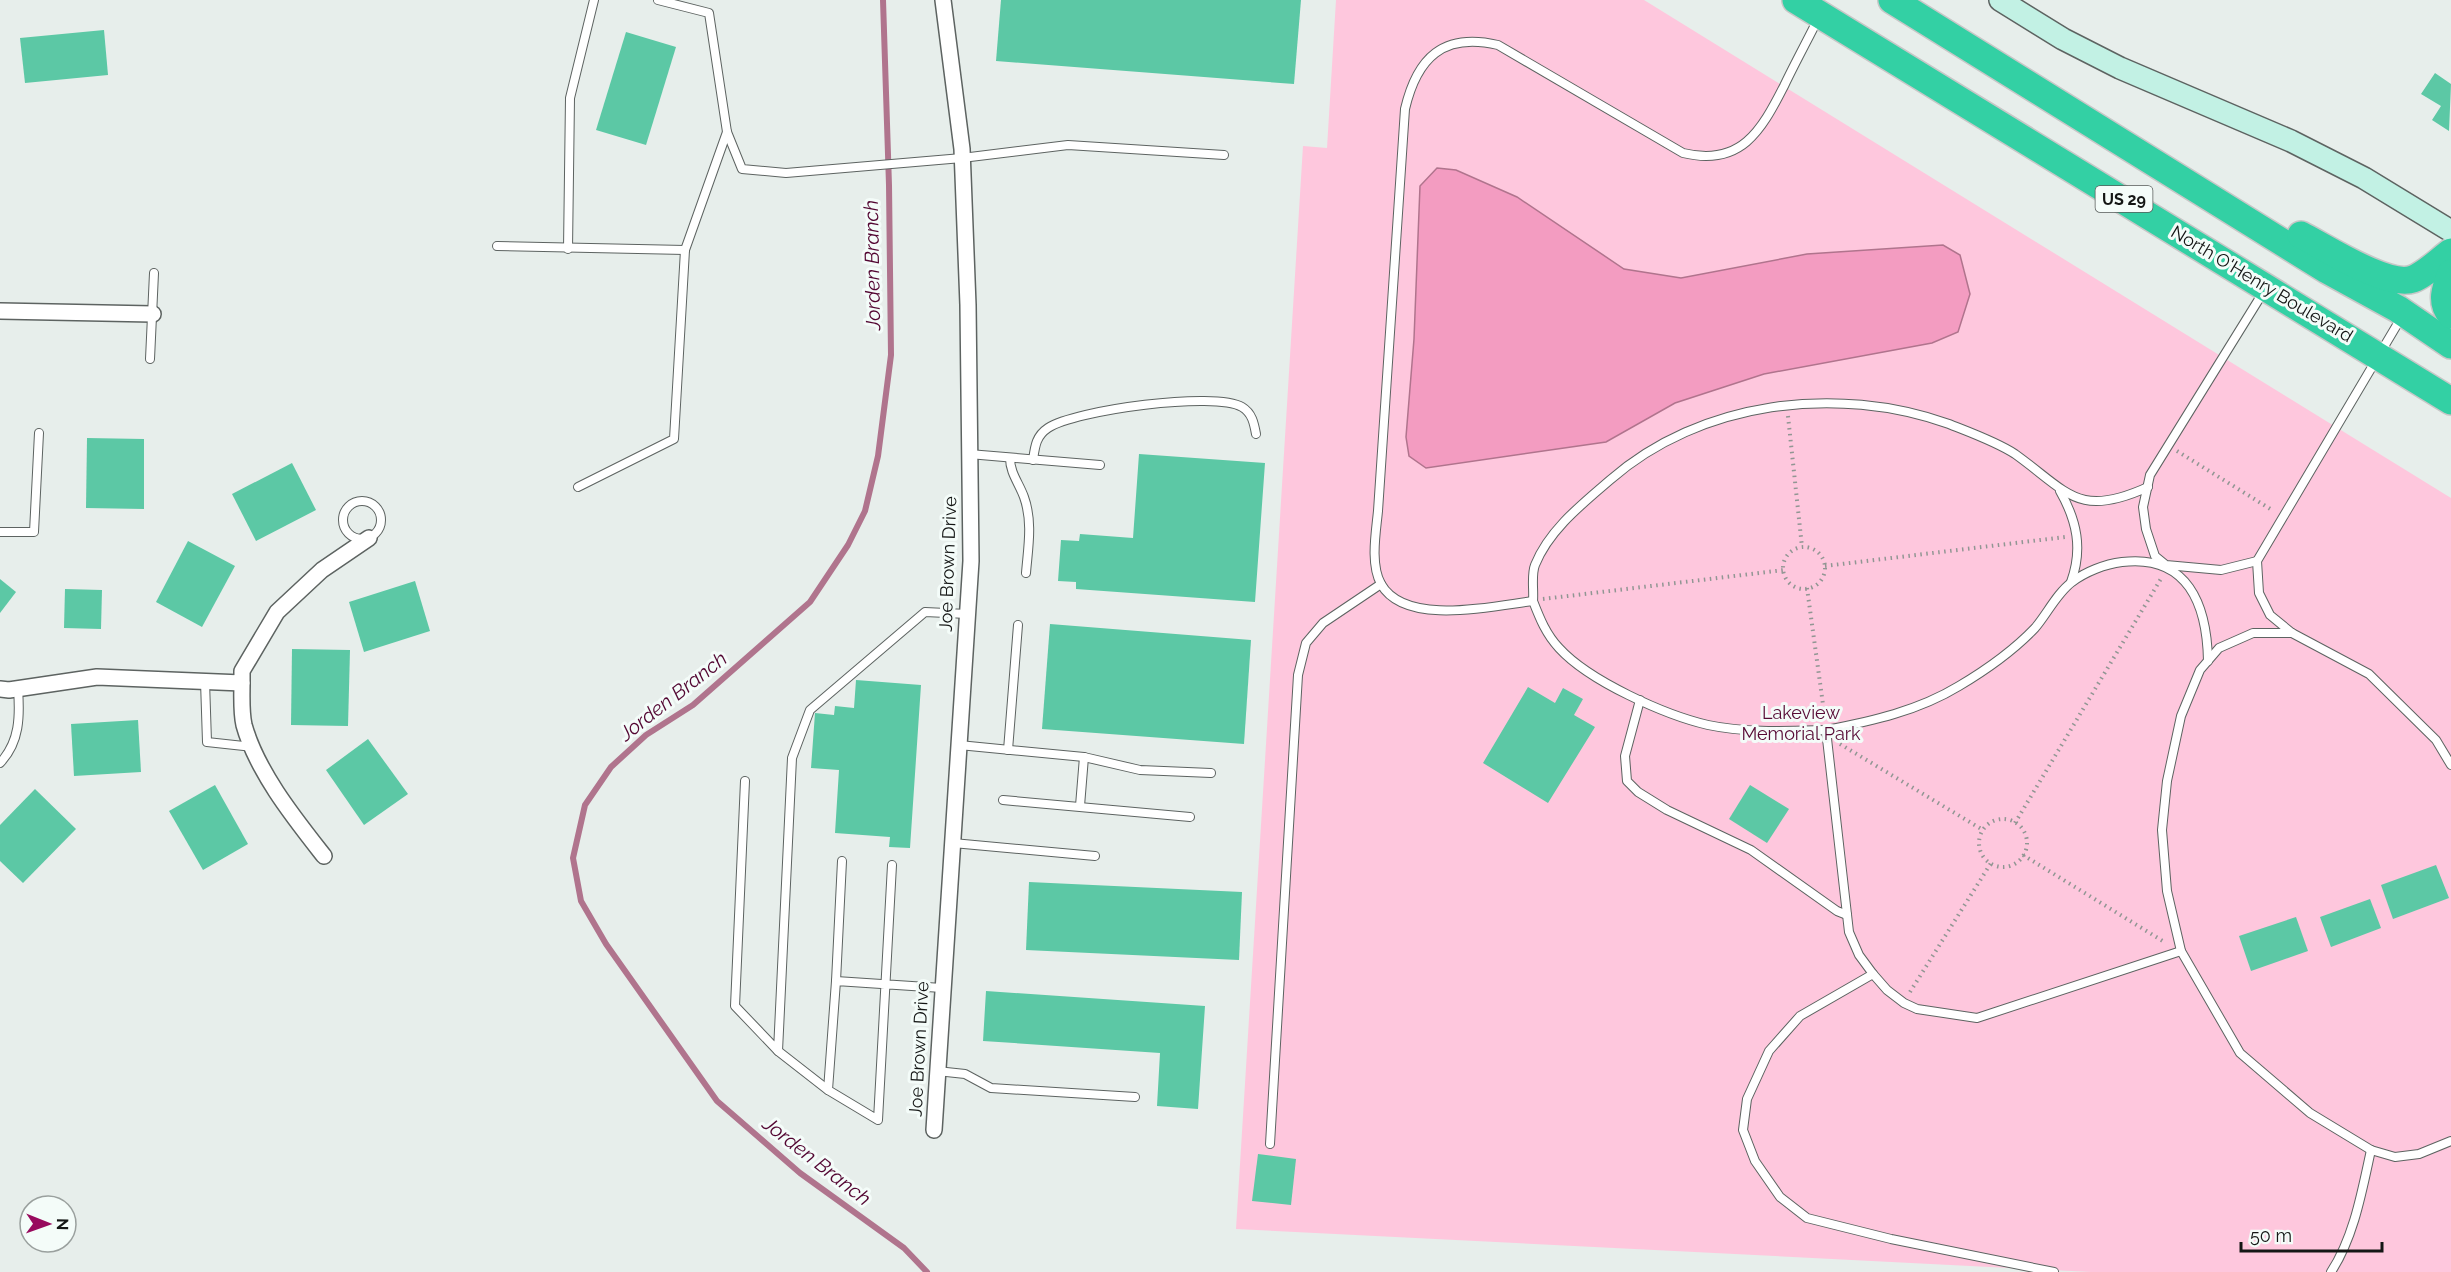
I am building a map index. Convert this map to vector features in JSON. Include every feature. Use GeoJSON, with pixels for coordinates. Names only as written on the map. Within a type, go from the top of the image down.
{"type":"FeatureCollection","features":[{"type":"Feature","properties":{"kind":"highway","name":"North O'Henry Boulevard"},"geometry":{"type":"LineString","coordinates":[[1796,0],[2267,286],[2451,401]]}},
{"type":"Feature","properties":{"kind":"highway","name":"US 29"},"geometry":{"type":"LineString","coordinates":[[1892,0],[2327,270],[2404,313],[2451,345]]}},
{"type":"Feature","properties":{"kind":"highway"},"geometry":{"type":"LineString","coordinates":[[2138,152],[2381,276],[2399,281],[2414,279],[2451,252]]}},
{"type":"Feature","properties":{"kind":"highway"},"geometry":{"type":"LineString","coordinates":[[2451,273],[2444,295],[2445,308],[2451,315]]}},
{"type":"Feature","properties":{"kind":"street","name":"Joe Brown Drive"},"geometry":{"type":"LineString","coordinates":[[934,1130],[957,745],[971,561],[962,158],[943,0]]}},
{"type":"Feature","properties":{"kind":"street"},"geometry":{"type":"LineString","coordinates":[[2000,0],[2063,39],[2120,69],[2291,141],[2364,178],[2451,231]]}},
{"type":"Feature","properties":{"kind":"street"},"geometry":{"type":"LineString","coordinates":[[0,311],[153,315]]}},
{"type":"Feature","properties":{"kind":"street"},"geometry":{"type":"LineString","coordinates":[[324,856],[286,807],[254,747],[244,724],[242,671],[277,612],[322,570],[369,538]]}},
{"type":"Feature","properties":{"kind":"street"},"geometry":{"type":"LineString","coordinates":[[7,691],[97,676],[242,683]]}},
{"type":"Feature","properties":{"kind":"lane"},"geometry":{"type":"LineString","coordinates":[[568,249],[570,98],[594,0]]}},
{"type":"Feature","properties":{"kind":"lane"},"geometry":{"type":"LineString","coordinates":[[658,0],[709,13],[727,132],[742,169],[786,173],[962,158],[1068,145],[1224,155]]}},
{"type":"Feature","properties":{"kind":"lane"},"geometry":{"type":"LineString","coordinates":[[1533,601],[1449,612],[1397,600],[1381,584],[1376,551],[1377,511],[1405,109],[1411,83],[1422,64],[1440,50],[1476,40],[1498,45],[1683,153],[1704,158],[1728,153],[1751,140],[1765,122],[1821,15]]}},
{"type":"Feature","properties":{"kind":"lane"},"geometry":{"type":"LineString","coordinates":[[578,487],[674,438],[685,250],[727,132]]}},
{"type":"Feature","properties":{"kind":"lane"},"geometry":{"type":"LineString","coordinates":[[497,246],[685,250]]}},
{"type":"Feature","properties":{"kind":"lane"},"geometry":{"type":"LineString","coordinates":[[150,359],[154,273]]}},
{"type":"Feature","properties":{"kind":"lane"},"geometry":{"type":"LineString","coordinates":[[2208,661],[2208,631],[2198,600],[2183,580],[2155,556],[2145,529],[2143,507],[2150,475],[2267,286]]}},
{"type":"Feature","properties":{"kind":"lane"},"geometry":{"type":"LineString","coordinates":[[2404,313],[2257,561],[2259,592],[2270,615],[2292,633],[2369,674],[2436,740],[2451,765]]}},
{"type":"Feature","properties":{"kind":"lane"},"geometry":{"type":"LineString","coordinates":[[1033,460],[1036,439],[1047,429],[1085,413],[1114,407],[1229,402],[1248,411],[1256,434]]}},
{"type":"Feature","properties":{"kind":"lane"},"geometry":{"type":"LineString","coordinates":[[2060,491],[2073,514],[2077,534],[2077,566],[2071,582],[2034,628],[2010,650],[1958,687],[1921,705],[1879,720],[1826,730],[1766,731],[1709,725],[1656,709],[1604,681],[1560,650],[1542,626],[1533,601],[1534,566],[1549,540],[1575,509],[1617,473],[1654,448],[1706,423],[1764,409],[1826,402],[1890,407],[1949,424],[2013,453],[2060,491],[2088,501],[2120,499],[2148,487]]}},
{"type":"Feature","properties":{"kind":"lane"},"geometry":{"type":"LineString","coordinates":[[0,531],[34,532],[39,433]]}},
{"type":"Feature","properties":{"kind":"lane"},"geometry":{"type":"LineString","coordinates":[[969,454],[1100,465]]}},
{"type":"Feature","properties":{"kind":"lane"},"geometry":{"type":"LineString","coordinates":[[1010,458],[1010,468],[1024,497],[1030,520],[1026,573]]}},
{"type":"Feature","properties":{"kind":"lane"},"geometry":{"type":"LineString","coordinates":[[365,500],[377,507],[380,513],[381,525],[369,538],[351,535],[344,525],[344,513],[353,503],[365,500]]}},
{"type":"Feature","properties":{"kind":"lane"},"geometry":{"type":"LineString","coordinates":[[2071,582],[2107,564],[2134,561],[2221,570],[2257,561]]}},
{"type":"Feature","properties":{"kind":"lane"},"geometry":{"type":"LineString","coordinates":[[1270,1144],[1298,675],[1306,643],[1323,623],[1381,584]]}},
{"type":"Feature","properties":{"kind":"lane"},"geometry":{"type":"LineString","coordinates":[[778,1052],[792,758],[810,710],[925,612],[967,614]]}},
{"type":"Feature","properties":{"kind":"lane"},"geometry":{"type":"LineString","coordinates":[[1008,750],[1018,625]]}},
{"type":"Feature","properties":{"kind":"lane"},"geometry":{"type":"LineString","coordinates":[[2292,633],[2253,633],[2219,648],[2200,670],[2181,717],[2167,781],[2162,830],[2167,891],[2181,951],[2240,1053],[2310,1113],[2371,1150],[2395,1157],[2420,1154],[2451,1141]]}},
{"type":"Feature","properties":{"kind":"lane"},"geometry":{"type":"LineString","coordinates":[[205,681],[207,742],[254,747]]}},
{"type":"Feature","properties":{"kind":"lane"},"geometry":{"type":"LineString","coordinates":[[0,763],[10,752],[20,720],[7,691]]}},
{"type":"Feature","properties":{"kind":"lane"},"geometry":{"type":"LineString","coordinates":[[1640,700],[1625,756],[1627,781],[1638,792],[1667,810],[1751,850],[1837,911],[1847,915]]}},
{"type":"Feature","properties":{"kind":"lane"},"geometry":{"type":"LineString","coordinates":[[1826,730],[1849,932],[1859,955],[1873,974],[1887,990],[1904,1003],[1917,1009],[1977,1018],[2181,951]]}},
{"type":"Feature","properties":{"kind":"lane"},"geometry":{"type":"LineString","coordinates":[[957,745],[1084,757],[1140,770],[1211,773]]}},
{"type":"Feature","properties":{"kind":"lane"},"geometry":{"type":"LineString","coordinates":[[1080,806],[1084,757]]}},
{"type":"Feature","properties":{"kind":"lane"},"geometry":{"type":"LineString","coordinates":[[745,781],[735,1006],[778,1052],[828,1090],[878,1120],[892,865]]}},
{"type":"Feature","properties":{"kind":"lane"},"geometry":{"type":"LineString","coordinates":[[1002,800],[1190,817]]}},
{"type":"Feature","properties":{"kind":"lane"},"geometry":{"type":"LineString","coordinates":[[951,843],[1095,856]]}},
{"type":"Feature","properties":{"kind":"lane"},"geometry":{"type":"LineString","coordinates":[[828,1090],[842,861]]}},
{"type":"Feature","properties":{"kind":"lane"},"geometry":{"type":"LineString","coordinates":[[1873,974],[1800,1016],[1769,1051],[1747,1099],[1743,1130],[1755,1161],[1780,1197],[1807,1218],[1891,1239],[2054,1272]]}},
{"type":"Feature","properties":{"kind":"lane"},"geometry":{"type":"LineString","coordinates":[[836,981],[942,988]]}},
{"type":"Feature","properties":{"kind":"lane"},"geometry":{"type":"LineString","coordinates":[[937,1071],[965,1074],[991,1088],[1135,1097]]}},
{"type":"Feature","properties":{"kind":"lane"},"geometry":{"type":"LineString","coordinates":[[2331,1272],[2343,1254],[2362,1194],[2371,1150]]}},
{"type":"Feature","properties":{"kind":"path"},"geometry":{"type":"LineString","coordinates":[[1786,406],[1802,547]]}},
{"type":"Feature","properties":{"kind":"path"},"geometry":{"type":"LineString","coordinates":[[2168,446],[2283,517]]}},
{"type":"Feature","properties":{"kind":"path"},"geometry":{"type":"LineString","coordinates":[[1825,566],[2077,534]]}},
{"type":"Feature","properties":{"kind":"path"},"geometry":{"type":"LineString","coordinates":[[1802,547],[1818,552],[1825,566],[1820,582],[1807,588],[1790,583],[1784,570],[1787,556],[1802,547]]}},
{"type":"Feature","properties":{"kind":"path"},"geometry":{"type":"LineString","coordinates":[[2015,823],[2159,584],[2166,565]]}},
{"type":"Feature","properties":{"kind":"path"},"geometry":{"type":"LineString","coordinates":[[1533,601],[1784,570]]}},
{"type":"Feature","properties":{"kind":"path"},"geometry":{"type":"LineString","coordinates":[[1807,588],[1826,730],[1845,748],[1983,831]]}},
{"type":"Feature","properties":{"kind":"path"},"geometry":{"type":"LineString","coordinates":[[2004,819],[2015,823],[2027,838],[2024,855],[2008,866],[1990,863],[1982,854],[1980,846],[1983,831],[1996,820],[2004,819]]}},
{"type":"Feature","properties":{"kind":"path"},"geometry":{"type":"LineString","coordinates":[[2024,855],[2181,951]]}},
{"type":"Feature","properties":{"kind":"path"},"geometry":{"type":"LineString","coordinates":[[1904,1003],[1990,863]]}},
{"type":"Feature","properties":{"kind":"green space","name":"Lakeview Memorial Park"},"geometry":{"type":"Polygon","coordinates":[[[1336,0],[1644,0],[2451,498],[2451,1272],[2091,1272],[1236,1229],[1303,146],[1327,148],[1336,0]]]}},
{"type":"Feature","properties":{"kind":"shaded area"},"geometry":{"type":"Polygon","coordinates":[[[1437,168],[1456,170],[1517,197],[1624,269],[1681,278],[1807,254],[1943,245],[1960,255],[1970,294],[1958,332],[1932,343],[1764,374],[1675,403],[1606,442],[1426,468],[1409,456],[1406,437],[1414,339],[1420,186],[1437,168]]]}},
{"type":"Feature","properties":{"kind":"building"},"geometry":{"type":"Polygon","coordinates":[[[1001,0],[1301,0],[1294,84],[996,61],[1001,0]]]}},
{"type":"Feature","properties":{"kind":"building"},"geometry":{"type":"Polygon","coordinates":[[[104,30],[108,75],[25,83],[20,38],[104,30]]]}},
{"type":"Feature","properties":{"kind":"building"},"geometry":{"type":"Polygon","coordinates":[[[626,32],[676,47],[646,145],[596,130],[626,32]]]}},
{"type":"Feature","properties":{"kind":"building"},"geometry":{"type":"Polygon","coordinates":[[[2435,73],[2451,84],[2449,131],[2432,120],[2441,106],[2421,94],[2435,73]]]}},
{"type":"Feature","properties":{"kind":"building"},"geometry":{"type":"Polygon","coordinates":[[[87,438],[144,439],[144,509],[86,508],[87,438]]]}},
{"type":"Feature","properties":{"kind":"building"},"geometry":{"type":"Polygon","coordinates":[[[1139,454],[1265,463],[1255,602],[1076,589],[1076,582],[1058,581],[1061,540],[1079,541],[1080,534],[1133,538],[1139,454]]]}},
{"type":"Feature","properties":{"kind":"building"},"geometry":{"type":"Polygon","coordinates":[[[292,463],[316,510],[256,541],[232,494],[292,463]]]}},
{"type":"Feature","properties":{"kind":"building"},"geometry":{"type":"Polygon","coordinates":[[[188,541],[235,566],[202,627],[156,602],[188,541]]]}},
{"type":"Feature","properties":{"kind":"building"},"geometry":{"type":"Polygon","coordinates":[[[0,579],[16,592],[0,613],[0,579]]]}},
{"type":"Feature","properties":{"kind":"building"},"geometry":{"type":"Polygon","coordinates":[[[415,581],[430,631],[364,652],[349,602],[415,581]]]}},
{"type":"Feature","properties":{"kind":"building"},"geometry":{"type":"Polygon","coordinates":[[[65,589],[102,590],[101,629],[64,628],[65,589]]]}},
{"type":"Feature","properties":{"kind":"building"},"geometry":{"type":"Polygon","coordinates":[[[1050,624],[1251,640],[1244,744],[1042,729],[1050,624]]]}},
{"type":"Feature","properties":{"kind":"building"},"geometry":{"type":"Polygon","coordinates":[[[292,649],[350,650],[348,726],[291,725],[292,649]]]}},
{"type":"Feature","properties":{"kind":"building"},"geometry":{"type":"Polygon","coordinates":[[[856,680],[921,685],[910,848],[889,847],[890,837],[835,833],[839,770],[811,768],[815,713],[834,715],[835,706],[854,708],[856,680]]]}},
{"type":"Feature","properties":{"kind":"building"},"geometry":{"type":"Polygon","coordinates":[[[1528,687],[1555,703],[1563,688],[1583,699],[1574,715],[1595,727],[1548,803],[1483,763],[1528,687]]]}},
{"type":"Feature","properties":{"kind":"building"},"geometry":{"type":"Polygon","coordinates":[[[138,720],[141,772],[74,776],[71,724],[138,720]]]}},
{"type":"Feature","properties":{"kind":"building"},"geometry":{"type":"Polygon","coordinates":[[[368,739],[408,794],[364,825],[326,770],[368,739]]]}},
{"type":"Feature","properties":{"kind":"building"},"geometry":{"type":"Polygon","coordinates":[[[215,785],[248,844],[203,870],[169,811],[215,785]]]}},
{"type":"Feature","properties":{"kind":"building"},"geometry":{"type":"Polygon","coordinates":[[[1750,785],[1789,809],[1767,843],[1729,819],[1750,785]]]}},
{"type":"Feature","properties":{"kind":"building"},"geometry":{"type":"Polygon","coordinates":[[[35,789],[76,829],[23,883],[0,861],[0,825],[35,789]]]}},
{"type":"Feature","properties":{"kind":"building"},"geometry":{"type":"Polygon","coordinates":[[[2436,865],[2449,898],[2393,919],[2381,885],[2436,865]]]}},
{"type":"Feature","properties":{"kind":"building"},"geometry":{"type":"Polygon","coordinates":[[[1029,882],[1242,892],[1239,960],[1026,950],[1029,882]]]}},
{"type":"Feature","properties":{"kind":"building"},"geometry":{"type":"Polygon","coordinates":[[[2370,899],[2381,928],[2331,947],[2320,917],[2370,899]]]}},
{"type":"Feature","properties":{"kind":"building"},"geometry":{"type":"Polygon","coordinates":[[[2296,917],[2308,951],[2251,971],[2239,936],[2296,917]]]}},
{"type":"Feature","properties":{"kind":"building"},"geometry":{"type":"Polygon","coordinates":[[[986,991],[1205,1006],[1198,1109],[1157,1106],[1160,1053],[983,1041],[986,991]]]}},
{"type":"Feature","properties":{"kind":"building"},"geometry":{"type":"Polygon","coordinates":[[[1258,1154],[1296,1159],[1291,1205],[1252,1201],[1258,1154]]]}},
{"type":"Feature","properties":{"kind":"waterway","name":"Jorden Branch"},"geometry":{"type":"LineString","coordinates":[[883,0],[889,185],[891,355],[878,456],[865,511],[848,545],[810,602],[693,705],[646,735],[611,767],[585,805],[573,858],[581,901],[606,944],[717,1101],[800,1173],[904,1248],[927,1272]]}}]}
